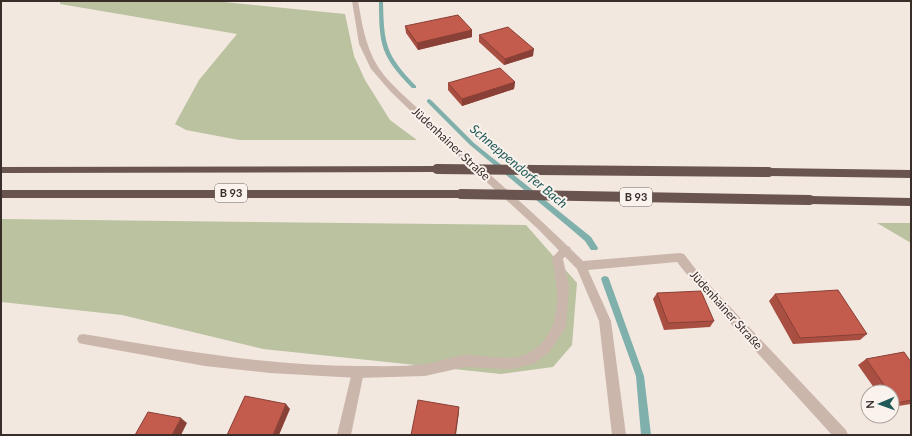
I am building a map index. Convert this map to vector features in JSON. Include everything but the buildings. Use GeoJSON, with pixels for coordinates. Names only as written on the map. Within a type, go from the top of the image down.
{"type":"FeatureCollection","features":[{"type":"Feature","properties":{"kind":"highway","name":"B 93"},"geometry":{"type":"LineString","coordinates":[[1,170],[437,168],[911,174]]}},
{"type":"Feature","properties":{"kind":"highway","name":"B 93"},"geometry":{"type":"LineString","coordinates":[[1,194],[461,194],[911,202]]}},
{"type":"Feature","properties":{"kind":"street","name":"Jüdenhainer Straße"},"geometry":{"type":"LineString","coordinates":[[355,1],[363,44],[374,67],[394,90],[448,142],[542,226],[581,266],[606,321],[619,435]]}},
{"type":"Feature","properties":{"kind":"street"},"geometry":{"type":"LineString","coordinates":[[83,340],[205,360],[358,372],[425,370],[465,361],[512,363],[531,359],[545,348],[560,327],[563,286],[557,258],[566,250]]}},
{"type":"Feature","properties":{"kind":"street","name":"Jüdenhainer Straße"},"geometry":{"type":"LineString","coordinates":[[581,266],[680,257],[697,279],[841,435]]}},
{"type":"Feature","properties":{"kind":"street"},"geometry":{"type":"LineString","coordinates":[[344,435],[358,372]]}},
{"type":"Feature","properties":{"kind":"green space"},"geometry":{"type":"Polygon","coordinates":[[[60,1],[214,1],[345,14],[354,56],[365,80],[390,120],[417,140],[239,140],[186,130],[175,124],[199,80],[237,34],[60,4],[60,1]]]}},
{"type":"Feature","properties":{"kind":"green space"},"geometry":{"type":"Polygon","coordinates":[[[1,219],[526,225],[577,283],[572,345],[553,367],[501,374],[263,349],[122,315],[1,302],[1,219]]]}},
{"type":"Feature","properties":{"kind":"green space"},"geometry":{"type":"Polygon","coordinates":[[[877,223],[911,223],[911,243],[877,223]]]}},
{"type":"Feature","properties":{"kind":"waterway","name":"Schneppendorfer Bach"},"geometry":{"type":"LineString","coordinates":[[381,1],[382,29],[385,48],[395,66],[414,87]]}},
{"type":"Feature","properties":{"kind":"waterway","name":"Schneppendorfer Bach"},"geometry":{"type":"LineString","coordinates":[[429,101],[472,144],[574,227],[588,239],[594,248]]}},
{"type":"Feature","properties":{"kind":"waterway","name":"Schneppendorfer Bach"},"geometry":{"type":"LineString","coordinates":[[605,279],[640,376],[646,435]]}}]}
